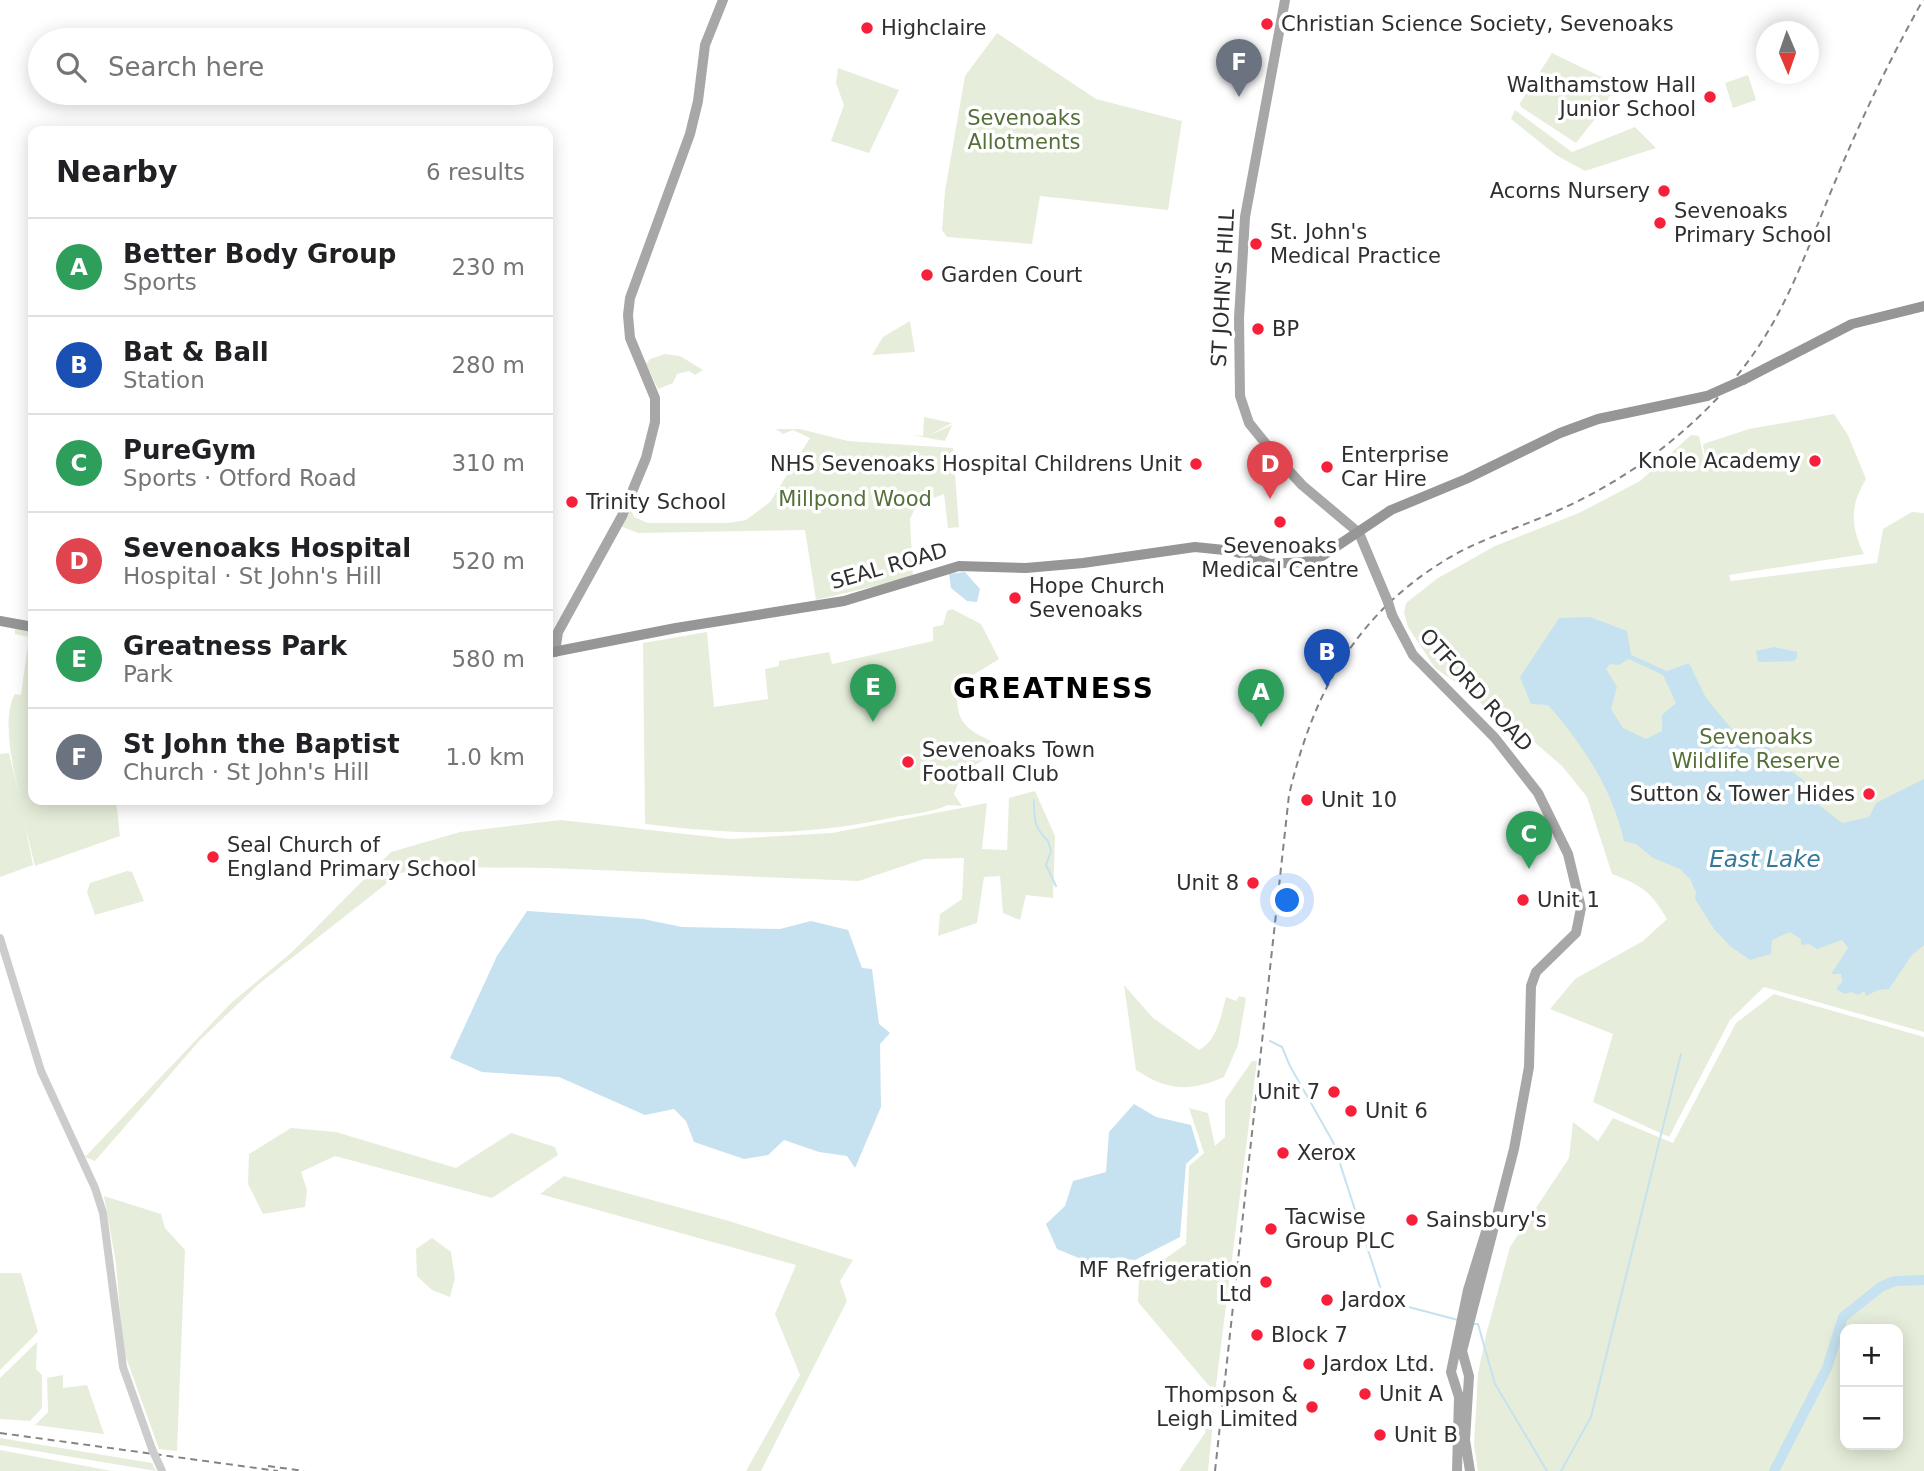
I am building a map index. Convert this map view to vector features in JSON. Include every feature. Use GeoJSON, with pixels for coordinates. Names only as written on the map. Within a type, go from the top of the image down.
{"type":"FeatureCollection","features":[{"type":"Feature","properties":{"kind":"highway","name":"SEAL ROAD"},"geometry":{"type":"LineString","coordinates":[[553,652],[676,628],[844,601],[959,566],[1026,568],[1083,564],[1189,547],[1225,550],[1266,563],[1290,564],[1318,558],[1391,510],[1466,479],[1560,433],[1598,419],[1707,396],[1852,324],[1924,306]]}},
{"type":"Feature","properties":{"kind":"highway"},"geometry":{"type":"LineString","coordinates":[[0,621],[28,626]]}},
{"type":"Feature","properties":{"kind":"main road"},"geometry":{"type":"LineString","coordinates":[[553,649],[558,632],[622,516],[654,427],[655,398],[630,338],[630,298],[690,134],[698,101],[705,45],[723,0]]}},
{"type":"Feature","properties":{"kind":"main road","name":"ST JOHN'S HILL"},"geometry":{"type":"LineString","coordinates":[[1285,0],[1244,225],[1238,318],[1240,396],[1249,422],[1279,460],[1302,485],[1359,533]]}},
{"type":"Feature","properties":{"kind":"main road","name":"OTFORD ROAD"},"geometry":{"type":"LineString","coordinates":[[1359,533],[1384,589],[1392,615],[1413,655],[1495,737],[1538,793],[1567,853],[1579,892],[1580,921],[1576,933],[1536,972],[1531,986],[1529,1067],[1514,1149],[1462,1351],[1467,1369],[1459,1396],[1457,1471]]}},
{"type":"Feature","properties":{"kind":"main road","name":"OTFORD ROAD"},"geometry":{"type":"LineString","coordinates":[[1461,1382],[1451,1379],[1468,1290],[1484,1234],[1504,1182]]}},
{"type":"Feature","properties":{"kind":"main road"},"geometry":{"type":"LineString","coordinates":[[1452,1370],[1459,1366],[1467,1369]]}},
{"type":"Feature","properties":{"kind":"main road","name":"OTFORD ROAD"},"geometry":{"type":"LineString","coordinates":[[1461,1382],[1469,1471]]}},
{"type":"Feature","properties":{"kind":"street"},"geometry":{"type":"LineString","coordinates":[[0,938],[41,1071],[95,1188],[104,1226],[123,1367],[162,1471]]}},
{"type":"Feature","properties":{"kind":"green space","name":"Sevenoaks Allotments"},"geometry":{"type":"Polygon","coordinates":[[[997,33],[1096,99],[1182,121],[1168,210],[1040,196],[1032,244],[947,237],[942,230],[945,191],[965,76],[997,33]]]}},
{"type":"Feature","properties":{"kind":"green space"},"geometry":{"type":"Polygon","coordinates":[[[1552,53],[1616,84],[1602,110],[1576,143],[1521,107],[1520,103],[1552,53]]]}},
{"type":"Feature","properties":{"kind":"green space"},"geometry":{"type":"Polygon","coordinates":[[[838,68],[899,90],[869,153],[831,141],[844,105],[836,83],[838,68]]]}},
{"type":"Feature","properties":{"kind":"green space"},"geometry":{"type":"Polygon","coordinates":[[[1748,75],[1756,100],[1733,108],[1725,83],[1748,75]]]}},
{"type":"Feature","properties":{"kind":"green space"},"geometry":{"type":"Polygon","coordinates":[[[1515,110],[1572,152],[1635,127],[1656,148],[1585,171],[1556,155],[1511,119],[1515,110]]]}},
{"type":"Feature","properties":{"kind":"green space"},"geometry":{"type":"Polygon","coordinates":[[[910,321],[915,352],[872,355],[883,337],[910,321]]]}},
{"type":"Feature","properties":{"kind":"green space"},"geometry":{"type":"Polygon","coordinates":[[[665,354],[680,356],[703,370],[695,375],[689,371],[677,374],[673,383],[658,389],[646,364],[650,359],[665,354]]]}},
{"type":"Feature","properties":{"kind":"green space","name":"Sevenoaks Wildlife Reserve"},"geometry":{"type":"Polygon","coordinates":[[[1834,414],[1848,435],[1866,479],[1857,498],[1854,516],[1856,534],[1864,554],[1729,575],[1731,581],[1877,563],[1883,529],[1912,512],[1924,513],[1924,1032],[1764,987],[1730,1020],[1669,1137],[1593,1102],[1613,1034],[1550,1009],[1575,979],[1643,941],[1667,919],[1645,890],[1612,874],[1587,797],[1562,766],[1504,716],[1486,709],[1474,695],[1435,668],[1408,627],[1404,613],[1406,603],[1438,578],[1495,546],[1579,513],[1640,481],[1691,435],[1699,436],[1708,476],[1703,444],[1749,429],[1834,414]]]}},
{"type":"Feature","properties":{"kind":"green space"},"geometry":{"type":"Polygon","coordinates":[[[924,417],[952,423],[928,436],[952,425],[945,441],[911,435],[923,436],[924,417]]]}},
{"type":"Feature","properties":{"kind":"green space","name":"Millpond Wood"},"geometry":{"type":"Polygon","coordinates":[[[776,429],[800,429],[848,441],[953,448],[959,527],[948,528],[944,494],[917,504],[910,519],[913,577],[816,600],[805,530],[638,533],[620,526],[631,508],[634,517],[648,523],[728,523],[746,520],[770,502],[810,438],[793,430],[783,434],[776,429]]]}},
{"type":"Feature","properties":{"kind":"green space"},"geometry":{"type":"Polygon","coordinates":[[[952,609],[981,624],[999,659],[957,685],[959,714],[962,720],[972,731],[991,741],[988,757],[962,773],[954,794],[962,806],[948,805],[927,812],[858,824],[797,831],[739,832],[645,824],[643,643],[707,632],[714,707],[768,699],[765,669],[779,666],[779,661],[829,652],[832,664],[933,641],[933,627],[943,625],[947,611],[952,609]]]}},
{"type":"Feature","properties":{"kind":"green space"},"geometry":{"type":"Polygon","coordinates":[[[15,627],[28,629],[28,637],[15,634],[15,627]]]}},
{"type":"Feature","properties":{"kind":"green space"},"geometry":{"type":"Polygon","coordinates":[[[28,644],[28,805],[117,805],[120,836],[35,866],[25,825],[33,865],[0,877],[0,754],[9,753],[21,804],[10,748],[9,718],[15,694],[21,695],[28,644]]]}},
{"type":"Feature","properties":{"kind":"green space"},"geometry":{"type":"Polygon","coordinates":[[[1035,791],[1055,836],[1053,898],[1026,895],[1020,920],[1003,913],[1000,876],[984,877],[977,923],[938,936],[940,914],[962,899],[964,858],[924,859],[859,881],[550,868],[441,867],[400,873],[260,983],[200,1040],[95,1161],[85,1157],[231,1003],[292,952],[391,852],[460,832],[561,820],[730,839],[832,833],[987,803],[982,849],[1007,850],[1009,798],[1035,791]]]}},
{"type":"Feature","properties":{"kind":"green space"},"geometry":{"type":"Polygon","coordinates":[[[127,871],[132,872],[144,901],[95,915],[87,892],[90,883],[127,871]]]}},
{"type":"Feature","properties":{"kind":"green space"},"geometry":{"type":"Polygon","coordinates":[[[1124,985],[1153,1018],[1199,1050],[1214,1034],[1226,997],[1236,1001],[1239,996],[1246,998],[1238,1045],[1224,1077],[1200,1085],[1179,1087],[1158,1082],[1136,1070],[1124,985]]]}},
{"type":"Feature","properties":{"kind":"green space"},"geometry":{"type":"Polygon","coordinates":[[[1774,994],[1924,1037],[1924,1471],[1478,1471],[1474,1445],[1478,1373],[1487,1331],[1510,1247],[1569,1158],[1573,1122],[1598,1141],[1613,1118],[1673,1143],[1736,1023],[1774,994]]]}},
{"type":"Feature","properties":{"kind":"green space"},"geometry":{"type":"Polygon","coordinates":[[[1252,1061],[1257,1061],[1215,1393],[1138,1302],[1139,1277],[1186,1244],[1189,1166],[1204,1153],[1189,1108],[1208,1113],[1215,1146],[1225,1137],[1225,1100],[1252,1061]]]}},
{"type":"Feature","properties":{"kind":"green space"},"geometry":{"type":"Polygon","coordinates":[[[291,1128],[336,1132],[456,1168],[511,1133],[555,1147],[558,1155],[492,1198],[335,1156],[301,1172],[307,1190],[305,1207],[263,1214],[248,1184],[249,1154],[291,1128]]]}},
{"type":"Feature","properties":{"kind":"green space"},"geometry":{"type":"Polygon","coordinates":[[[564,1176],[729,1221],[853,1260],[840,1281],[847,1301],[761,1471],[746,1471],[800,1375],[775,1314],[796,1265],[540,1194],[564,1176]]]}},
{"type":"Feature","properties":{"kind":"green space"},"geometry":{"type":"Polygon","coordinates":[[[104,1196],[161,1214],[165,1228],[185,1250],[177,1451],[159,1449],[123,1349],[116,1263],[104,1196]]]}},
{"type":"Feature","properties":{"kind":"green space"},"geometry":{"type":"Polygon","coordinates":[[[432,1238],[451,1252],[455,1278],[450,1297],[432,1290],[417,1276],[416,1249],[432,1238]]]}},
{"type":"Feature","properties":{"kind":"green space"},"geometry":{"type":"Polygon","coordinates":[[[0,1273],[21,1273],[38,1332],[0,1370],[0,1273]]]}},
{"type":"Feature","properties":{"kind":"green space"},"geometry":{"type":"Polygon","coordinates":[[[37,1342],[36,1369],[42,1375],[42,1408],[30,1421],[0,1419],[0,1378],[37,1342]]]}},
{"type":"Feature","properties":{"kind":"green space"},"geometry":{"type":"Polygon","coordinates":[[[63,1375],[63,1388],[87,1385],[104,1434],[35,1425],[48,1412],[47,1378],[63,1375]]]}},
{"type":"Feature","properties":{"kind":"green space"},"geometry":{"type":"Polygon","coordinates":[[[1208,1411],[1214,1412],[1208,1471],[1179,1471],[1205,1433],[1208,1411]]]}},
{"type":"Feature","properties":{"kind":"green space"},"geometry":{"type":"Polygon","coordinates":[[[0,1438],[152,1463],[156,1471],[0,1445],[0,1438]]]}},
{"type":"Feature","properties":{"kind":"green space"},"geometry":{"type":"Polygon","coordinates":[[[0,1450],[112,1471],[0,1471],[0,1450]]]}},
{"type":"Feature","properties":{"kind":"water"},"geometry":{"type":"Polygon","coordinates":[[[965,572],[980,589],[977,602],[967,601],[951,588],[949,574],[965,572]]]}},
{"type":"Feature","properties":{"kind":"water","name":"East Lake"},"geometry":{"type":"Polygon","coordinates":[[[1590,617],[1627,631],[1631,655],[1667,671],[1689,663],[1706,698],[1745,745],[1768,743],[1774,759],[1802,779],[1819,805],[1842,823],[1869,817],[1876,803],[1924,779],[1924,945],[1911,956],[1889,989],[1878,990],[1866,996],[1864,991],[1858,995],[1851,992],[1845,994],[1836,989],[1842,982],[1841,974],[1831,974],[1848,948],[1842,940],[1817,949],[1809,944],[1801,945],[1801,939],[1790,932],[1772,940],[1771,954],[1750,960],[1730,946],[1714,929],[1695,899],[1696,892],[1690,879],[1680,869],[1653,858],[1636,844],[1624,841],[1612,803],[1595,768],[1548,705],[1531,704],[1520,677],[1559,618],[1590,617]],[[1629,659],[1619,665],[1610,664],[1606,669],[1617,687],[1611,709],[1623,728],[1646,739],[1662,731],[1662,715],[1676,703],[1663,675],[1629,659]]]}},
{"type":"Feature","properties":{"kind":"water"},"geometry":{"type":"Polygon","coordinates":[[[1774,647],[1797,652],[1797,658],[1794,661],[1758,662],[1756,651],[1774,647]]]}},
{"type":"Feature","properties":{"kind":"water"},"geometry":{"type":"Polygon","coordinates":[[[527,911],[643,919],[682,927],[780,929],[811,921],[848,930],[862,968],[872,969],[879,1024],[890,1033],[880,1044],[881,1107],[855,1168],[847,1156],[819,1152],[784,1140],[768,1155],[744,1159],[694,1142],[686,1121],[674,1109],[645,1115],[559,1077],[482,1072],[450,1058],[497,956],[527,911]]]}},
{"type":"Feature","properties":{"kind":"water"},"geometry":{"type":"Polygon","coordinates":[[[1134,1104],[1156,1117],[1191,1125],[1199,1152],[1186,1164],[1180,1237],[1135,1260],[1112,1258],[1098,1266],[1057,1249],[1046,1224],[1065,1206],[1073,1181],[1106,1172],[1109,1132],[1134,1104]]]}},
{"type":"Feature","properties":{"kind":"waterway"},"geometry":{"type":"LineString","coordinates":[[1034,800],[1036,823],[1051,851],[1046,865],[1056,886]]}},
{"type":"Feature","properties":{"kind":"waterway"},"geometry":{"type":"LineString","coordinates":[[1270,1041],[1282,1047],[1333,1142],[1383,1296],[1405,1306],[1458,1320]]}},
{"type":"Feature","properties":{"kind":"waterway"},"geometry":{"type":"LineString","coordinates":[[1561,1471],[1591,1417],[1681,1054]]}},
{"type":"Feature","properties":{"kind":"waterway"},"geometry":{"type":"LineString","coordinates":[[1774,1471],[1827,1368],[1843,1317],[1882,1286],[1895,1281],[1924,1280]]}},
{"type":"Feature","properties":{"kind":"waterway"},"geometry":{"type":"LineString","coordinates":[[1474,1324],[1478,1324],[1495,1384],[1547,1471]]}},
{"type":"Feature","properties":{"kind":"railway"},"geometry":{"type":"LineString","coordinates":[[1215,1471],[1289,795],[1299,758],[1325,690],[1363,631],[1387,605],[1415,581],[1460,552],[1585,498],[1636,468],[1683,432],[1724,390],[1759,346],[1785,300],[1867,110],[1923,0]]}},
{"type":"Feature","properties":{"kind":"railway"},"geometry":{"type":"LineString","coordinates":[[0,1433],[278,1471]]}},
{"type":"Feature","properties":{"kind":"railway"},"geometry":{"type":"LineString","coordinates":[[268,1466],[304,1471]]}},
{"type":"Feature","properties":{"kind":"place","name":"Christian Science Society, Sevenoaks"},"geometry":{"type":"Point","coordinates":[1267,24]}},
{"type":"Feature","properties":{"kind":"place","name":"Highclaire"},"geometry":{"type":"Point","coordinates":[867,28]}},
{"type":"Feature","properties":{"kind":"place","name":"St John the Baptist"},"geometry":{"type":"Point","coordinates":[1239,97]}},
{"type":"Feature","properties":{"kind":"place","name":"Walthamstow Hall Junior School"},"geometry":{"type":"Point","coordinates":[1710,97]}},
{"type":"Feature","properties":{"kind":"place","name":"Acorns Nursery"},"geometry":{"type":"Point","coordinates":[1664,191]}},
{"type":"Feature","properties":{"kind":"place","name":"Sevenoaks Primary School"},"geometry":{"type":"Point","coordinates":[1660,223]}},
{"type":"Feature","properties":{"kind":"place","name":"St. John's Medical Practice"},"geometry":{"type":"Point","coordinates":[1256,244]}},
{"type":"Feature","properties":{"kind":"place","name":"Garden Court"},"geometry":{"type":"Point","coordinates":[927,275]}},
{"type":"Feature","properties":{"kind":"place","name":"BP"},"geometry":{"type":"Point","coordinates":[1258,329]}},
{"type":"Feature","properties":{"kind":"place","name":"Knole Academy"},"geometry":{"type":"Point","coordinates":[1815,461]}},
{"type":"Feature","properties":{"kind":"place","name":"NHS Sevenoaks Hospital Childrens Unit"},"geometry":{"type":"Point","coordinates":[1196,464]}},
{"type":"Feature","properties":{"kind":"place","name":"Enterprise Car Hire"},"geometry":{"type":"Point","coordinates":[1327,467]}},
{"type":"Feature","properties":{"kind":"place","name":"Sevenoaks Hospital"},"geometry":{"type":"Point","coordinates":[1270,499]}},
{"type":"Feature","properties":{"kind":"place","name":"Trinity School"},"geometry":{"type":"Point","coordinates":[572,502]}},
{"type":"Feature","properties":{"kind":"place","name":"Sevenoaks Medical Centre"},"geometry":{"type":"Point","coordinates":[1280,522]}},
{"type":"Feature","properties":{"kind":"place","name":"Hope Church Sevenoaks"},"geometry":{"type":"Point","coordinates":[1015,598]}},
{"type":"Feature","properties":{"kind":"place","name":"Bat & Ball"},"geometry":{"type":"Point","coordinates":[1327,687]}},
{"type":"Feature","properties":{"kind":"place","name":"Greatness Park"},"geometry":{"type":"Point","coordinates":[873,722]}},
{"type":"Feature","properties":{"kind":"place","name":"Better Body Group"},"geometry":{"type":"Point","coordinates":[1261,727]}},
{"type":"Feature","properties":{"kind":"place","name":"Sevenoaks Town Football Club"},"geometry":{"type":"Point","coordinates":[908,762]}},
{"type":"Feature","properties":{"kind":"place","name":"Sutton & Tower Hides"},"geometry":{"type":"Point","coordinates":[1869,794]}},
{"type":"Feature","properties":{"kind":"place","name":"Unit 10"},"geometry":{"type":"Point","coordinates":[1307,800]}},
{"type":"Feature","properties":{"kind":"place","name":"Seal Church of England Primary School"},"geometry":{"type":"Point","coordinates":[213,857]}},
{"type":"Feature","properties":{"kind":"place","name":"PureGym"},"geometry":{"type":"Point","coordinates":[1529,869]}},
{"type":"Feature","properties":{"kind":"place","name":"Unit 8"},"geometry":{"type":"Point","coordinates":[1253,883]}},
{"type":"Feature","properties":{"kind":"place","name":"Unit 1"},"geometry":{"type":"Point","coordinates":[1523,900]}},
{"type":"Feature","properties":{"kind":"place","name":"Unit 7"},"geometry":{"type":"Point","coordinates":[1334,1092]}},
{"type":"Feature","properties":{"kind":"place","name":"Unit 6"},"geometry":{"type":"Point","coordinates":[1351,1111]}},
{"type":"Feature","properties":{"kind":"place","name":"Xerox"},"geometry":{"type":"Point","coordinates":[1283,1153]}},
{"type":"Feature","properties":{"kind":"place","name":"Sainsbury's"},"geometry":{"type":"Point","coordinates":[1412,1220]}},
{"type":"Feature","properties":{"kind":"place","name":"Tacwise Group PLC"},"geometry":{"type":"Point","coordinates":[1271,1229]}},
{"type":"Feature","properties":{"kind":"place","name":"MF Refrigeration Ltd"},"geometry":{"type":"Point","coordinates":[1266,1282]}},
{"type":"Feature","properties":{"kind":"place","name":"Jardox"},"geometry":{"type":"Point","coordinates":[1327,1300]}},
{"type":"Feature","properties":{"kind":"place","name":"Block 7"},"geometry":{"type":"Point","coordinates":[1257,1335]}},
{"type":"Feature","properties":{"kind":"place","name":"Jardox Ltd."},"geometry":{"type":"Point","coordinates":[1309,1364]}},
{"type":"Feature","properties":{"kind":"place","name":"Unit A"},"geometry":{"type":"Point","coordinates":[1365,1394]}},
{"type":"Feature","properties":{"kind":"place","name":"Thompson & Leigh Limited"},"geometry":{"type":"Point","coordinates":[1312,1407]}},
{"type":"Feature","properties":{"kind":"place","name":"Unit B"},"geometry":{"type":"Point","coordinates":[1380,1435]}},
{"type":"Feature","properties":{"kind":"district","name":"GREATNESS"},"geometry":{"type":"Point","coordinates":[1054,688]}}]}
